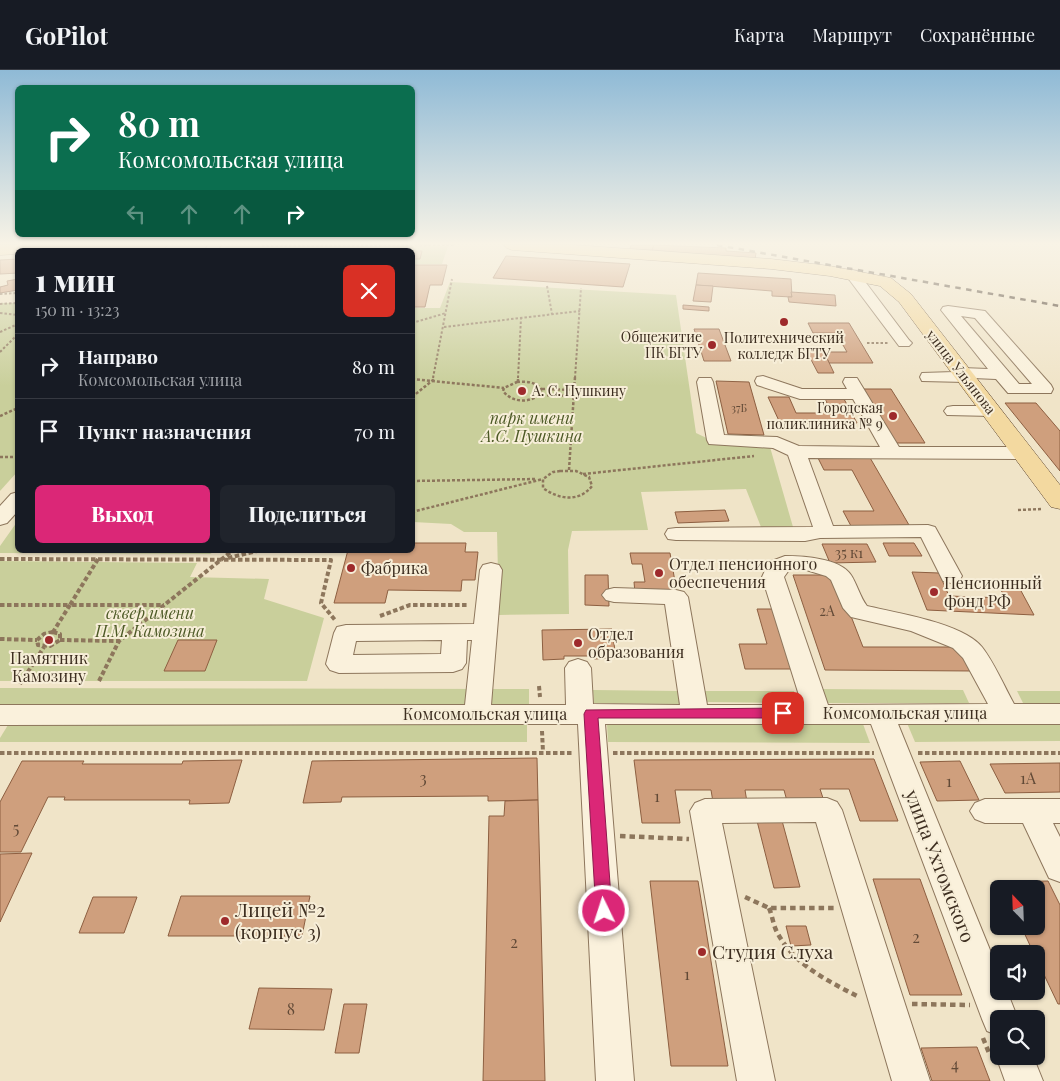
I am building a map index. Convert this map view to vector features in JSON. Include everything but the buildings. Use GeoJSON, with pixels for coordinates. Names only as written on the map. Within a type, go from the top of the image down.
{"type":"FeatureCollection","features":[{"type":"Feature","properties":{"kind":"main road","name":"улица Ульянова"},"geometry":{"type":"LineString","coordinates":[[900,292],[992,411],[1021,453],[1052,506]]}},
{"type":"Feature","properties":{"kind":"street"},"geometry":{"type":"LineString","coordinates":[[866,292],[904,343]]}},
{"type":"Feature","properties":{"kind":"street"},"geometry":{"type":"LineString","coordinates":[[948,310],[980,314],[1045,389],[1014,389],[1001,374],[948,310]]}},
{"type":"Feature","properties":{"kind":"street"},"geometry":{"type":"LineString","coordinates":[[928,377],[1001,374]]}},
{"type":"Feature","properties":{"kind":"street"},"geometry":{"type":"LineString","coordinates":[[763,381],[800,394],[855,388],[893,453]]}},
{"type":"Feature","properties":{"kind":"street"},"geometry":{"type":"LineString","coordinates":[[705,382],[716,440],[777,443],[796,452],[1021,453]]}},
{"type":"Feature","properties":{"kind":"street"},"geometry":{"type":"LineString","coordinates":[[953,411],[992,411]]}},
{"type":"Feature","properties":{"kind":"street"},"geometry":{"type":"LineString","coordinates":[[796,452],[825,532]]}},
{"type":"Feature","properties":{"kind":"street"},"geometry":{"type":"LineString","coordinates":[[676,534],[805,535],[825,532],[928,531],[951,576]]}},
{"type":"Feature","properties":{"kind":"street"},"geometry":{"type":"LineString","coordinates":[[818,713],[774,577],[777,567],[785,563],[815,564],[834,571],[841,577],[855,608],[864,615],[917,625],[962,642],[973,653],[1006,713]]}},
{"type":"Feature","properties":{"kind":"street"},"geometry":{"type":"LineString","coordinates":[[478,714],[490,570]]}},
{"type":"Feature","properties":{"kind":"street"},"geometry":{"type":"LineString","coordinates":[[614,595],[676,597],[695,713]]}},
{"type":"Feature","properties":{"kind":"street"},"geometry":{"type":"LineString","coordinates":[[340,622],[455,632],[485,632]]}},
{"type":"Feature","properties":{"kind":"street"},"geometry":{"type":"LineString","coordinates":[[578,668],[594,753],[615,1081]]}},
{"type":"Feature","properties":{"kind":"street","name":"улица Ухтомского"},"geometry":{"type":"LineString","coordinates":[[880,714],[896,753],[985,1021]]}},
{"type":"Feature","properties":{"kind":"street","name":"Комсомольская улица"},"geometry":{"type":"LineString","coordinates":[[0,715],[1060,714]]}},
{"type":"Feature","properties":{"kind":"street"},"geometry":{"type":"LineString","coordinates":[[756,1081],[705,811],[827,810],[911,1081]]}},
{"type":"Feature","properties":{"kind":"street"},"geometry":{"type":"LineString","coordinates":[[985,811],[1046,811],[1060,869]]}},
{"type":"Feature","properties":{"kind":"street"},"geometry":{"type":"LineString","coordinates":[[1010,1065],[1024,1081]]}},
{"type":"Feature","properties":{"kind":"path"},"geometry":{"type":"LineString","coordinates":[[415,395],[433,380],[450,292]]}},
{"type":"Feature","properties":{"kind":"path"},"geometry":{"type":"LineString","coordinates":[[548,292],[552,314]]}},
{"type":"Feature","properties":{"kind":"path"},"geometry":{"type":"LineString","coordinates":[[568,470],[581,292]]}},
{"type":"Feature","properties":{"kind":"path"},"geometry":{"type":"LineString","coordinates":[[0,294],[15,293]]}},
{"type":"Feature","properties":{"kind":"path"},"geometry":{"type":"LineString","coordinates":[[0,304],[15,302]]}},
{"type":"Feature","properties":{"kind":"path"},"geometry":{"type":"LineString","coordinates":[[444,327],[580,311]]}},
{"type":"Feature","properties":{"kind":"path"},"geometry":{"type":"LineString","coordinates":[[0,313],[15,315]]}},
{"type":"Feature","properties":{"kind":"path"},"geometry":{"type":"LineString","coordinates":[[415,322],[446,313]]}},
{"type":"Feature","properties":{"kind":"path"},"geometry":{"type":"LineString","coordinates":[[518,382],[521,318]]}},
{"type":"Feature","properties":{"kind":"path"},"geometry":{"type":"LineString","coordinates":[[0,332],[15,325]]}},
{"type":"Feature","properties":{"kind":"path"},"geometry":{"type":"LineString","coordinates":[[0,352],[15,337]]}},
{"type":"Feature","properties":{"kind":"path"},"geometry":{"type":"LineString","coordinates":[[415,379],[504,388],[518,382],[536,384],[542,389],[574,390]]}},
{"type":"Feature","properties":{"kind":"path"},"geometry":{"type":"LineString","coordinates":[[504,388],[504,394],[513,399],[526,400],[541,395],[574,396]]}},
{"type":"Feature","properties":{"kind":"path"},"geometry":{"type":"LineString","coordinates":[[541,395],[542,389]]}},
{"type":"Feature","properties":{"kind":"path"},"geometry":{"type":"LineString","coordinates":[[0,416],[15,409]]}},
{"type":"Feature","properties":{"kind":"path"},"geometry":{"type":"LineString","coordinates":[[415,511],[543,479],[553,472],[568,470],[583,474],[757,456]]}},
{"type":"Feature","properties":{"kind":"path"},"geometry":{"type":"LineString","coordinates":[[0,457],[15,457]]}},
{"type":"Feature","properties":{"kind":"path"},"geometry":{"type":"LineString","coordinates":[[543,479],[544,488],[548,492],[571,498],[590,490],[592,481],[583,474]]}},
{"type":"Feature","properties":{"kind":"path"},"geometry":{"type":"LineString","coordinates":[[415,481],[543,479]]}},
{"type":"Feature","properties":{"kind":"path"},"geometry":{"type":"LineString","coordinates":[[1018,510],[1052,506]]}},
{"type":"Feature","properties":{"kind":"path"},"geometry":{"type":"LineString","coordinates":[[99,681],[119,641],[229,553]]}},
{"type":"Feature","properties":{"kind":"path"},"geometry":{"type":"LineString","coordinates":[[222,559],[247,553]]}},
{"type":"Feature","properties":{"kind":"path"},"geometry":{"type":"LineString","coordinates":[[0,559],[331,560],[321,603],[340,622]]}},
{"type":"Feature","properties":{"kind":"path"},"geometry":{"type":"LineString","coordinates":[[54,632],[98,559]]}},
{"type":"Feature","properties":{"kind":"path"},"geometry":{"type":"LineString","coordinates":[[0,605],[164,605]]}},
{"type":"Feature","properties":{"kind":"path"},"geometry":{"type":"LineString","coordinates":[[379,616],[410,605],[487,605]]}},
{"type":"Feature","properties":{"kind":"path"},"geometry":{"type":"LineString","coordinates":[[0,640],[38,640],[44,634],[54,632],[60,634],[60,640]]}},
{"type":"Feature","properties":{"kind":"path"},"geometry":{"type":"LineString","coordinates":[[38,640],[38,645],[44,647],[54,645],[60,640],[119,641]]}},
{"type":"Feature","properties":{"kind":"path"},"geometry":{"type":"LineString","coordinates":[[20,684],[44,647]]}},
{"type":"Feature","properties":{"kind":"path"},"geometry":{"type":"LineString","coordinates":[[0,753],[594,753],[753,751],[1060,753]]}},
{"type":"Feature","properties":{"kind":"path"},"geometry":{"type":"LineString","coordinates":[[971,1005],[985,1021]]}},
{"type":"Feature","properties":{"kind":"green space","name":"парк имени А.С. Пушкина"},"geometry":{"type":"Polygon","coordinates":[[[446,292],[627,292],[676,295],[696,433],[717,443],[770,447],[793,527],[761,527],[746,489],[641,492],[648,530],[572,531],[568,550],[569,614],[499,615],[497,532],[464,532],[451,524],[415,522],[415,308],[440,308],[446,292]]]}},
{"type":"Feature","properties":{"kind":"green space"},"geometry":{"type":"Polygon","coordinates":[[[0,303],[15,303],[15,474],[0,491],[0,303]]]}},
{"type":"Feature","properties":{"kind":"green space"},"geometry":{"type":"Polygon","coordinates":[[[15,525],[15,553],[212,553],[210,554],[0,553],[0,546],[15,525]]]}},
{"type":"Feature","properties":{"kind":"green space","name":"сквер имени П.М. Камозина"},"geometry":{"type":"Polygon","coordinates":[[[0,561],[197,563],[190,577],[269,579],[264,599],[324,618],[307,681],[0,681],[0,561]]]}},
{"type":"Feature","properties":{"kind":"green space"},"geometry":{"type":"Polygon","coordinates":[[[0,688],[529,689],[529,705],[0,705],[0,688]]]}},
{"type":"Feature","properties":{"kind":"green space"},"geometry":{"type":"Polygon","coordinates":[[[819,689],[963,690],[969,703],[824,703],[819,689]]]}},
{"type":"Feature","properties":{"kind":"green space"},"geometry":{"type":"Polygon","coordinates":[[[593,690],[678,691],[680,704],[594,703],[593,690]]]}},
{"type":"Feature","properties":{"kind":"green space"},"geometry":{"type":"Polygon","coordinates":[[[703,691],[794,691],[797,703],[705,702],[703,691]]]}},
{"type":"Feature","properties":{"kind":"green space"},"geometry":{"type":"Polygon","coordinates":[[[1017,691],[1060,691],[1060,703],[1023,703],[1017,691]]]}},
{"type":"Feature","properties":{"kind":"green space"},"geometry":{"type":"Polygon","coordinates":[[[1060,722],[1060,741],[915,742],[907,723],[1060,722]]]}},
{"type":"Feature","properties":{"kind":"green space"},"geometry":{"type":"Polygon","coordinates":[[[607,724],[863,724],[870,743],[608,742],[607,724]]]}},
{"type":"Feature","properties":{"kind":"green space"},"geometry":{"type":"Polygon","coordinates":[[[8,725],[527,725],[527,742],[0,742],[0,738],[8,725]]]}},
{"type":"Feature","properties":{"kind":"railway"},"geometry":{"type":"LineString","coordinates":[[982,292],[1060,306]]}},
{"type":"Feature","properties":{"kind":"place","name":"Политехнический колледж БГТУ"},"geometry":{"type":"Point","coordinates":[784,322]}},
{"type":"Feature","properties":{"kind":"place","name":"Общежитие ПК БГТУ"},"geometry":{"type":"Point","coordinates":[712,345]}},
{"type":"Feature","properties":{"kind":"place","name":"А. С. Пушкину"},"geometry":{"type":"Point","coordinates":[522,391]}},
{"type":"Feature","properties":{"kind":"place","name":"Городская поликлиника № 9"},"geometry":{"type":"Point","coordinates":[893,416]}},
{"type":"Feature","properties":{"kind":"place","name":"Фабрика"},"geometry":{"type":"Point","coordinates":[351,568]}},
{"type":"Feature","properties":{"kind":"place","name":"Отдел пенсионного обеспечения"},"geometry":{"type":"Point","coordinates":[659,573]}},
{"type":"Feature","properties":{"kind":"place","name":"Пенсионный фонд РФ"},"geometry":{"type":"Point","coordinates":[934,592]}},
{"type":"Feature","properties":{"kind":"place","name":"Памятник Камозину"},"geometry":{"type":"Point","coordinates":[49,640]}},
{"type":"Feature","properties":{"kind":"place","name":"Отдел образования"},"geometry":{"type":"Point","coordinates":[578,643]}},
{"type":"Feature","properties":{"kind":"place","name":"Лицей №2 (корпус 3)"},"geometry":{"type":"Point","coordinates":[225,921]}},
{"type":"Feature","properties":{"kind":"place","name":"Студия Слуха"},"geometry":{"type":"Point","coordinates":[702,952]}},
{"type":"Feature","properties":{"kind":"route"},"geometry":{"type":"LineString","coordinates":[[604,911],[591,714],[783,713]]}}]}
